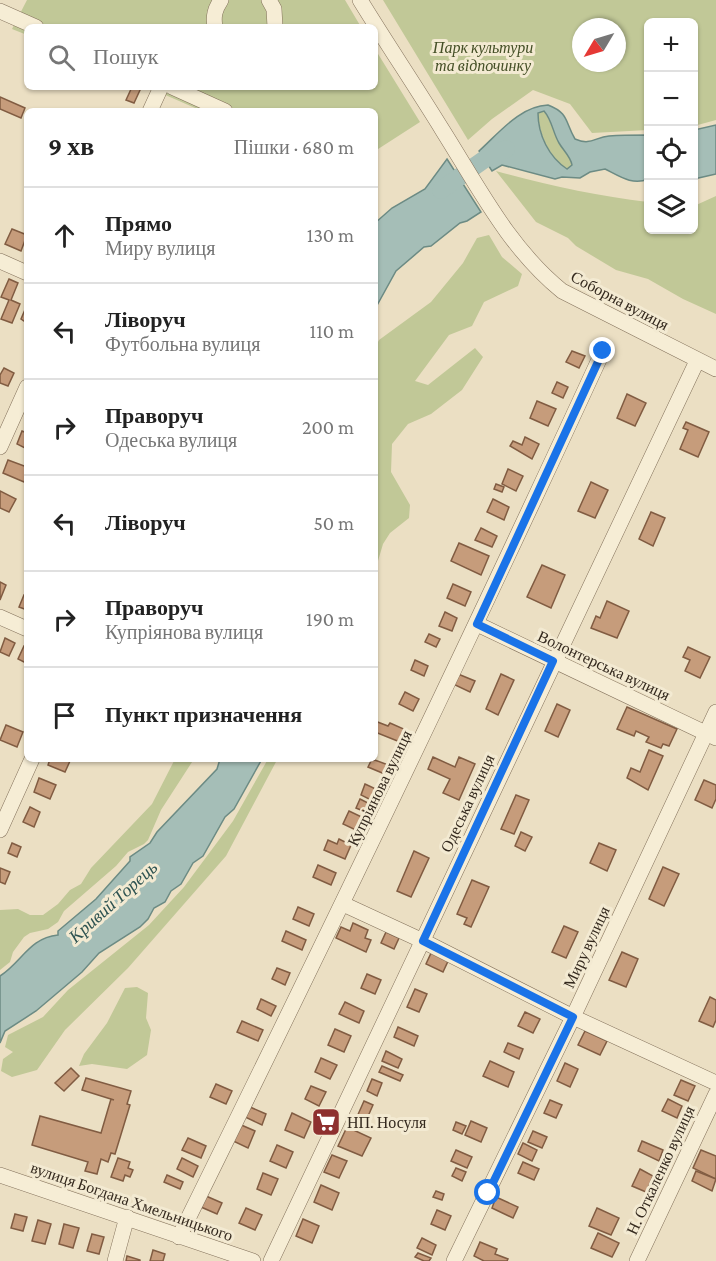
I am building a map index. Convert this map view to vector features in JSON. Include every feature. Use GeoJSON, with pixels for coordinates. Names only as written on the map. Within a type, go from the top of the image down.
{"type":"FeatureCollection","features":[{"type":"Feature","properties":{"kind":"street"},"geometry":{"type":"LineString","coordinates":[[214,24],[216,8],[221,0]]}},
{"type":"Feature","properties":{"kind":"street"},"geometry":{"type":"LineString","coordinates":[[269,0],[274,9],[275,24]]}},
{"type":"Feature","properties":{"kind":"street","name":"Соборна вулиця"},"geometry":{"type":"LineString","coordinates":[[360,0],[375,24]]}},
{"type":"Feature","properties":{"kind":"street"},"geometry":{"type":"LineString","coordinates":[[0,11],[29,24]]}},
{"type":"Feature","properties":{"kind":"street","name":"Соборна вулиця"},"geometry":{"type":"LineString","coordinates":[[378,28],[496,218],[528,260],[562,291],[716,369]]}},
{"type":"Feature","properties":{"kind":"street"},"geometry":{"type":"LineString","coordinates":[[151,108],[160,90]]}},
{"type":"Feature","properties":{"kind":"street"},"geometry":{"type":"LineString","coordinates":[[179,90],[218,108]]}},
{"type":"Feature","properties":{"kind":"street"},"geometry":{"type":"LineString","coordinates":[[0,261],[24,272]]}},
{"type":"Feature","properties":{"kind":"street","name":"Купріянова вулиця"},"geometry":{"type":"LineString","coordinates":[[179,1237],[343,904],[477,624],[603,351]]}},
{"type":"Feature","properties":{"kind":"street","name":"Одеська вулиця"},"geometry":{"type":"LineString","coordinates":[[271,1261],[553,661],[697,361]]}},
{"type":"Feature","properties":{"kind":"street"},"geometry":{"type":"LineString","coordinates":[[0,447],[24,394]]}},
{"type":"Feature","properties":{"kind":"street"},"geometry":{"type":"LineString","coordinates":[[0,617],[24,628]]}},
{"type":"Feature","properties":{"kind":"street","name":"Волонтерська вулиця"},"geometry":{"type":"LineString","coordinates":[[477,624],[711,735]]}},
{"type":"Feature","properties":{"kind":"street","name":"Миру вулиця"},"geometry":{"type":"LineString","coordinates":[[454,1261],[711,735],[716,712]]}},
{"type":"Feature","properties":{"kind":"street"},"geometry":{"type":"LineString","coordinates":[[0,830],[31,762]]}},
{"type":"Feature","properties":{"kind":"street"},"geometry":{"type":"LineString","coordinates":[[343,904],[423,941],[573,1017],[716,1083]]}},
{"type":"Feature","properties":{"kind":"street","name":"Н. Откаленко вулиця"},"geometry":{"type":"LineString","coordinates":[[637,1261],[716,1094]]}},
{"type":"Feature","properties":{"kind":"street","name":"вулиця Богдана Хмельницького"},"geometry":{"type":"LineString","coordinates":[[0,1175],[253,1261]]}},
{"type":"Feature","properties":{"kind":"street"},"geometry":{"type":"LineString","coordinates":[[115,1261],[127,1217]]}},
{"type":"Feature","properties":{"kind":"green space"},"geometry":{"type":"Polygon","coordinates":[[[27,0],[345,0],[359,24],[24,24],[24,34],[12,29],[27,0]]]}},
{"type":"Feature","properties":{"kind":"green space","name":"Парк культури та відпочинку"},"geometry":{"type":"Polygon","coordinates":[[[383,0],[716,0],[716,120],[698,125],[698,18],[644,18],[644,130],[592,133],[570,104],[533,90],[492,119],[468,140],[383,0]]]}},
{"type":"Feature","properties":{"kind":"green space"},"geometry":{"type":"Polygon","coordinates":[[[378,54],[420,122],[378,149],[378,108],[195,108],[154,90],[378,90],[378,54]]]}},
{"type":"Feature","properties":{"kind":"green space"},"geometry":{"type":"Polygon","coordinates":[[[543,110],[559,143],[569,156],[572,165],[567,169],[555,158],[543,137],[538,113],[543,110]]]}},
{"type":"Feature","properties":{"kind":"green space"},"geometry":{"type":"Polygon","coordinates":[[[496,171],[572,190],[644,201],[644,234],[698,234],[698,204],[716,196],[716,314],[648,279],[616,270],[576,246],[568,238],[536,222],[496,171]]]}},
{"type":"Feature","properties":{"kind":"green space"},"geometry":{"type":"Polygon","coordinates":[[[489,235],[502,257],[522,274],[518,286],[484,302],[472,326],[449,335],[415,381],[428,385],[475,348],[483,357],[462,390],[431,414],[408,424],[392,444],[391,472],[410,505],[409,518],[390,533],[383,544],[378,561],[378,342],[431,302],[463,263],[477,238],[489,235]]]}},
{"type":"Feature","properties":{"kind":"green space"},"geometry":{"type":"Polygon","coordinates":[[[173,762],[192,762],[161,810],[148,840],[128,852],[116,866],[64,911],[58,922],[48,929],[30,933],[24,937],[13,952],[10,962],[0,970],[0,910],[18,909],[30,915],[43,915],[58,904],[70,890],[81,884],[91,868],[152,804],[173,762]]]}},
{"type":"Feature","properties":{"kind":"green space"},"geometry":{"type":"Polygon","coordinates":[[[266,762],[276,762],[226,856],[128,968],[65,1030],[37,1070],[12,1077],[1,1071],[3,1059],[13,1052],[5,1047],[8,1035],[43,1017],[68,990],[149,925],[184,887],[233,821],[266,762]]]}},
{"type":"Feature","properties":{"kind":"green space"},"geometry":{"type":"Polygon","coordinates":[[[137,987],[148,993],[146,1018],[151,1030],[147,1055],[127,1069],[92,1064],[79,1066],[84,1054],[107,1023],[125,988],[137,987]]]}},
{"type":"Feature","properties":{"kind":"water"},"geometry":{"type":"Polygon","coordinates":[[[548,105],[555,108],[566,119],[575,139],[580,141],[585,142],[609,136],[644,135],[644,180],[631,181],[605,169],[590,172],[580,178],[555,179],[502,165],[492,171],[479,151],[510,122],[528,110],[548,105]],[[544,111],[538,113],[542,137],[546,145],[567,169],[572,165],[569,156],[557,139],[544,111]]]}},
{"type":"Feature","properties":{"kind":"water"},"geometry":{"type":"Polygon","coordinates":[[[716,125],[716,174],[698,178],[698,129],[716,125]]]}},
{"type":"Feature","properties":{"kind":"water"},"geometry":{"type":"Polygon","coordinates":[[[447,159],[481,212],[460,223],[431,246],[424,247],[396,271],[378,304],[378,220],[392,208],[425,189],[447,159]]]}},
{"type":"Feature","properties":{"kind":"water"},"geometry":{"type":"Polygon","coordinates":[[[219,762],[260,762],[234,809],[225,817],[203,856],[193,863],[181,884],[171,891],[165,902],[154,908],[140,927],[99,953],[82,972],[36,1011],[5,1031],[0,1043],[0,976],[40,941],[58,935],[58,931],[96,899],[130,861],[130,857],[150,843],[157,832],[217,769],[219,762]]]}},
{"type":"Feature","properties":{"kind":"building"},"geometry":{"type":"Polygon","coordinates":[[[131,90],[140,90],[134,103],[126,100],[131,90]]]}},
{"type":"Feature","properties":{"kind":"building"},"geometry":{"type":"Polygon","coordinates":[[[0,97],[25,108],[21,118],[0,109],[0,97]]]}},
{"type":"Feature","properties":{"kind":"building"},"geometry":{"type":"Polygon","coordinates":[[[12,229],[24,234],[21,251],[5,244],[12,229]]]}},
{"type":"Feature","properties":{"kind":"building"},"geometry":{"type":"Polygon","coordinates":[[[9,279],[18,283],[11,300],[20,304],[12,323],[1,319],[9,300],[1,297],[9,279]]]}},
{"type":"Feature","properties":{"kind":"building"},"geometry":{"type":"Polygon","coordinates":[[[572,351],[585,356],[579,368],[566,362],[572,351]]]}},
{"type":"Feature","properties":{"kind":"building"},"geometry":{"type":"Polygon","coordinates":[[[4,368],[14,373],[8,386],[0,383],[0,375],[4,368]]]}},
{"type":"Feature","properties":{"kind":"building"},"geometry":{"type":"Polygon","coordinates":[[[557,382],[568,387],[563,398],[552,393],[557,382]]]}},
{"type":"Feature","properties":{"kind":"building"},"geometry":{"type":"Polygon","coordinates":[[[627,394],[646,403],[635,426],[617,418],[627,394]]]}},
{"type":"Feature","properties":{"kind":"building"},"geometry":{"type":"Polygon","coordinates":[[[537,401],[556,409],[548,426],[530,418],[537,401]]]}},
{"type":"Feature","properties":{"kind":"building"},"geometry":{"type":"Polygon","coordinates":[[[686,422],[709,432],[698,457],[680,449],[688,430],[683,428],[686,422]]]}},
{"type":"Feature","properties":{"kind":"building"},"geometry":{"type":"Polygon","coordinates":[[[22,431],[24,432],[24,448],[17,444],[22,431]]]}},
{"type":"Feature","properties":{"kind":"building"},"geometry":{"type":"Polygon","coordinates":[[[525,437],[539,444],[532,459],[510,446],[513,441],[522,445],[525,437]]]}},
{"type":"Feature","properties":{"kind":"building"},"geometry":{"type":"Polygon","coordinates":[[[8,460],[24,466],[24,482],[3,473],[8,460]]]}},
{"type":"Feature","properties":{"kind":"building"},"geometry":{"type":"Polygon","coordinates":[[[508,469],[523,476],[516,491],[502,484],[508,469]]]}},
{"type":"Feature","properties":{"kind":"building"},"geometry":{"type":"Polygon","coordinates":[[[591,482],[608,490],[595,518],[578,511],[591,482]]]}},
{"type":"Feature","properties":{"kind":"building"},"geometry":{"type":"Polygon","coordinates":[[[496,484],[504,487],[502,492],[494,489],[496,484]]]}},
{"type":"Feature","properties":{"kind":"building"},"geometry":{"type":"Polygon","coordinates":[[[0,491],[16,499],[9,512],[0,508],[0,491]]]}},
{"type":"Feature","properties":{"kind":"building"},"geometry":{"type":"Polygon","coordinates":[[[493,499],[509,507],[504,520],[487,512],[493,499]]]}},
{"type":"Feature","properties":{"kind":"building"},"geometry":{"type":"Polygon","coordinates":[[[651,512],[665,518],[653,546],[639,539],[651,512]]]}},
{"type":"Feature","properties":{"kind":"building"},"geometry":{"type":"Polygon","coordinates":[[[481,528],[497,536],[492,547],[475,540],[481,528]]]}},
{"type":"Feature","properties":{"kind":"building"},"geometry":{"type":"Polygon","coordinates":[[[459,543],[489,556],[481,575],[451,561],[459,543]]]}},
{"type":"Feature","properties":{"kind":"building"},"geometry":{"type":"Polygon","coordinates":[[[542,565],[565,575],[551,608],[527,597],[542,565]]]}},
{"type":"Feature","properties":{"kind":"building"},"geometry":{"type":"Polygon","coordinates":[[[0,582],[6,585],[0,600],[0,582]]]}},
{"type":"Feature","properties":{"kind":"building"},"geometry":{"type":"Polygon","coordinates":[[[453,584],[471,592],[465,606],[447,598],[453,584]]]}},
{"type":"Feature","properties":{"kind":"building"},"geometry":{"type":"Polygon","coordinates":[[[24,595],[24,609],[19,607],[24,595]]]}},
{"type":"Feature","properties":{"kind":"building"},"geometry":{"type":"Polygon","coordinates":[[[607,601],[629,611],[617,638],[591,628],[596,616],[600,618],[607,601]]]}},
{"type":"Feature","properties":{"kind":"building"},"geometry":{"type":"Polygon","coordinates":[[[445,612],[457,618],[452,631],[439,626],[445,612]]]}},
{"type":"Feature","properties":{"kind":"building"},"geometry":{"type":"Polygon","coordinates":[[[429,634],[440,639],[436,647],[425,642],[429,634]]]}},
{"type":"Feature","properties":{"kind":"building"},"geometry":{"type":"Polygon","coordinates":[[[5,638],[15,643],[9,656],[0,652],[5,638]]]}},
{"type":"Feature","properties":{"kind":"building"},"geometry":{"type":"Polygon","coordinates":[[[24,646],[24,662],[18,659],[24,646]]]}},
{"type":"Feature","properties":{"kind":"building"},"geometry":{"type":"Polygon","coordinates":[[[688,647],[710,657],[700,678],[685,671],[690,660],[683,657],[688,647]]]}},
{"type":"Feature","properties":{"kind":"building"},"geometry":{"type":"Polygon","coordinates":[[[415,660],[428,666],[424,676],[411,670],[415,660]]]}},
{"type":"Feature","properties":{"kind":"building"},"geometry":{"type":"Polygon","coordinates":[[[458,674],[475,681],[470,692],[453,684],[458,674]]]}},
{"type":"Feature","properties":{"kind":"building"},"geometry":{"type":"Polygon","coordinates":[[[501,674],[514,680],[498,715],[486,709],[501,674]]]}},
{"type":"Feature","properties":{"kind":"building"},"geometry":{"type":"Polygon","coordinates":[[[405,692],[419,699],[413,711],[399,704],[405,692]]]}},
{"type":"Feature","properties":{"kind":"building"},"geometry":{"type":"Polygon","coordinates":[[[557,704],[570,710],[558,737],[545,731],[557,704]]]}},
{"type":"Feature","properties":{"kind":"building"},"geometry":{"type":"Polygon","coordinates":[[[627,707],[677,729],[669,746],[663,744],[661,748],[646,742],[649,737],[636,731],[634,736],[617,729],[627,707]]]}},
{"type":"Feature","properties":{"kind":"building"},"geometry":{"type":"Polygon","coordinates":[[[378,722],[388,726],[390,723],[406,730],[400,742],[378,733],[378,722]]]}},
{"type":"Feature","properties":{"kind":"building"},"geometry":{"type":"Polygon","coordinates":[[[6,725],[23,732],[17,747],[0,740],[6,725]]]}},
{"type":"Feature","properties":{"kind":"building"},"geometry":{"type":"Polygon","coordinates":[[[649,750],[663,756],[648,790],[627,778],[631,768],[640,772],[649,750]]]}},
{"type":"Feature","properties":{"kind":"building"},"geometry":{"type":"Polygon","coordinates":[[[433,757],[455,767],[459,757],[475,764],[459,800],[443,793],[450,779],[428,769],[433,757]]]}},
{"type":"Feature","properties":{"kind":"building"},"geometry":{"type":"Polygon","coordinates":[[[378,761],[391,766],[387,775],[368,767],[370,762],[378,761]]]}},
{"type":"Feature","properties":{"kind":"building"},"geometry":{"type":"Polygon","coordinates":[[[49,762],[70,762],[65,772],[48,765],[49,762]]]}},
{"type":"Feature","properties":{"kind":"building"},"geometry":{"type":"Polygon","coordinates":[[[39,778],[56,785],[50,799],[34,792],[39,778]]]}},
{"type":"Feature","properties":{"kind":"building"},"geometry":{"type":"Polygon","coordinates":[[[704,780],[716,785],[716,799],[712,808],[695,800],[704,780]]]}},
{"type":"Feature","properties":{"kind":"building"},"geometry":{"type":"Polygon","coordinates":[[[365,784],[378,790],[373,801],[361,795],[365,784]]]}},
{"type":"Feature","properties":{"kind":"building"},"geometry":{"type":"Polygon","coordinates":[[[516,795],[529,800],[514,834],[501,829],[516,795]]]}},
{"type":"Feature","properties":{"kind":"building"},"geometry":{"type":"Polygon","coordinates":[[[360,799],[372,805],[368,813],[356,808],[360,799]]]}},
{"type":"Feature","properties":{"kind":"building"},"geometry":{"type":"Polygon","coordinates":[[[30,807],[40,812],[34,827],[23,822],[30,807]]]}},
{"type":"Feature","properties":{"kind":"building"},"geometry":{"type":"Polygon","coordinates":[[[349,811],[366,819],[360,832],[343,824],[349,811]]]}},
{"type":"Feature","properties":{"kind":"building"},"geometry":{"type":"Polygon","coordinates":[[[521,832],[532,837],[525,851],[515,846],[521,832]]]}},
{"type":"Feature","properties":{"kind":"building"},"geometry":{"type":"Polygon","coordinates":[[[339,839],[351,845],[345,859],[324,850],[328,840],[337,844],[339,839]]]}},
{"type":"Feature","properties":{"kind":"building"},"geometry":{"type":"Polygon","coordinates":[[[12,843],[21,847],[17,857],[8,853],[12,843]]]}},
{"type":"Feature","properties":{"kind":"building"},"geometry":{"type":"Polygon","coordinates":[[[599,843],[616,850],[607,871],[590,863],[599,843]]]}},
{"type":"Feature","properties":{"kind":"building"},"geometry":{"type":"Polygon","coordinates":[[[414,851],[429,858],[411,897],[397,891],[414,851]]]}},
{"type":"Feature","properties":{"kind":"building"},"geometry":{"type":"Polygon","coordinates":[[[318,865],[336,873],[331,885],[313,877],[318,865]]]}},
{"type":"Feature","properties":{"kind":"building"},"geometry":{"type":"Polygon","coordinates":[[[663,867],[679,874],[664,906],[649,899],[663,867]]]}},
{"type":"Feature","properties":{"kind":"building"},"geometry":{"type":"Polygon","coordinates":[[[0,868],[10,872],[5,884],[0,882],[0,868]]]}},
{"type":"Feature","properties":{"kind":"building"},"geometry":{"type":"Polygon","coordinates":[[[472,880],[489,887],[471,927],[464,924],[467,918],[457,914],[472,880]]]}},
{"type":"Feature","properties":{"kind":"building"},"geometry":{"type":"Polygon","coordinates":[[[298,907],[314,914],[309,926],[293,919],[298,907]]]}},
{"type":"Feature","properties":{"kind":"building"},"geometry":{"type":"Polygon","coordinates":[[[353,923],[368,930],[365,938],[371,940],[366,952],[336,938],[341,927],[350,931],[353,923]]]}},
{"type":"Feature","properties":{"kind":"building"},"geometry":{"type":"Polygon","coordinates":[[[564,926],[578,932],[566,958],[552,952],[564,926]]]}},
{"type":"Feature","properties":{"kind":"building"},"geometry":{"type":"Polygon","coordinates":[[[286,931],[306,940],[302,950],[282,941],[286,931]]]}},
{"type":"Feature","properties":{"kind":"building"},"geometry":{"type":"Polygon","coordinates":[[[386,932],[399,938],[394,949],[381,943],[386,932]]]}},
{"type":"Feature","properties":{"kind":"building"},"geometry":{"type":"Polygon","coordinates":[[[432,951],[449,959],[443,972],[426,964],[432,951]]]}},
{"type":"Feature","properties":{"kind":"building"},"geometry":{"type":"Polygon","coordinates":[[[622,952],[638,959],[626,987],[609,980],[622,952]]]}},
{"type":"Feature","properties":{"kind":"building"},"geometry":{"type":"Polygon","coordinates":[[[277,968],[290,973],[285,985],[272,979],[277,968]]]}},
{"type":"Feature","properties":{"kind":"building"},"geometry":{"type":"Polygon","coordinates":[[[367,974],[381,980],[375,994],[361,988],[367,974]]]}},
{"type":"Feature","properties":{"kind":"building"},"geometry":{"type":"Polygon","coordinates":[[[415,989],[427,994],[419,1012],[407,1007],[415,989]]]}},
{"type":"Feature","properties":{"kind":"building"},"geometry":{"type":"Polygon","coordinates":[[[710,997],[716,1000],[716,1020],[713,1027],[699,1021],[710,997]]]}},
{"type":"Feature","properties":{"kind":"building"},"geometry":{"type":"Polygon","coordinates":[[[261,999],[276,1006],[271,1016],[257,1009],[261,999]]]}},
{"type":"Feature","properties":{"kind":"building"},"geometry":{"type":"Polygon","coordinates":[[[345,1002],[364,1011],[359,1023],[339,1014],[345,1002]]]}},
{"type":"Feature","properties":{"kind":"building"},"geometry":{"type":"Polygon","coordinates":[[[525,1012],[540,1019],[533,1033],[518,1026],[525,1012]]]}},
{"type":"Feature","properties":{"kind":"building"},"geometry":{"type":"Polygon","coordinates":[[[242,1021],[263,1030],[258,1041],[237,1032],[242,1021]]]}},
{"type":"Feature","properties":{"kind":"building"},"geometry":{"type":"Polygon","coordinates":[[[398,1027],[418,1036],[414,1046],[394,1037],[398,1027]]]}},
{"type":"Feature","properties":{"kind":"building"},"geometry":{"type":"Polygon","coordinates":[[[335,1029],[351,1036],[344,1052],[328,1045],[335,1029]]]}},
{"type":"Feature","properties":{"kind":"building"},"geometry":{"type":"Polygon","coordinates":[[[585,1031],[607,1041],[600,1055],[578,1045],[585,1031]]]}},
{"type":"Feature","properties":{"kind":"building"},"geometry":{"type":"Polygon","coordinates":[[[508,1043],[523,1049],[519,1059],[504,1052],[508,1043]]]}},
{"type":"Feature","properties":{"kind":"building"},"geometry":{"type":"Polygon","coordinates":[[[386,1051],[402,1059],[398,1068],[382,1061],[386,1051]]]}},
{"type":"Feature","properties":{"kind":"building"},"geometry":{"type":"Polygon","coordinates":[[[321,1058],[337,1065],[330,1079],[315,1072],[321,1058]]]}},
{"type":"Feature","properties":{"kind":"building"},"geometry":{"type":"Polygon","coordinates":[[[490,1061],[514,1072],[508,1087],[483,1076],[490,1061]]]}},
{"type":"Feature","properties":{"kind":"building"},"geometry":{"type":"Polygon","coordinates":[[[565,1063],[578,1069],[570,1087],[557,1081],[565,1063]]]}},
{"type":"Feature","properties":{"kind":"building"},"geometry":{"type":"Polygon","coordinates":[[[382,1066],[403,1075],[400,1081],[379,1072],[382,1066]]]}},
{"type":"Feature","properties":{"kind":"building"},"geometry":{"type":"Polygon","coordinates":[[[71,1068],[79,1076],[64,1091],[55,1083],[71,1068]]]}},
{"type":"Feature","properties":{"kind":"building"},"geometry":{"type":"Polygon","coordinates":[[[86,1078],[131,1091],[127,1104],[130,1105],[115,1154],[111,1153],[108,1162],[101,1159],[97,1174],[85,1171],[88,1162],[32,1145],[40,1116],[101,1133],[111,1099],[82,1090],[86,1078]]]}},
{"type":"Feature","properties":{"kind":"building"},"geometry":{"type":"Polygon","coordinates":[[[372,1079],[382,1083],[377,1096],[367,1091],[372,1079]]]}},
{"type":"Feature","properties":{"kind":"building"},"geometry":{"type":"Polygon","coordinates":[[[681,1080],[695,1086],[688,1101],[674,1095],[681,1080]]]}},
{"type":"Feature","properties":{"kind":"building"},"geometry":{"type":"Polygon","coordinates":[[[216,1084],[232,1091],[226,1104],[210,1097],[216,1084]]]}},
{"type":"Feature","properties":{"kind":"building"},"geometry":{"type":"Polygon","coordinates":[[[311,1086],[326,1092],[319,1106],[305,1099],[311,1086]]]}},
{"type":"Feature","properties":{"kind":"building"},"geometry":{"type":"Polygon","coordinates":[[[668,1099],[682,1106],[677,1118],[662,1111],[668,1099]]]}},
{"type":"Feature","properties":{"kind":"building"},"geometry":{"type":"Polygon","coordinates":[[[550,1100],[562,1105],[556,1118],[544,1113],[550,1100]]]}},
{"type":"Feature","properties":{"kind":"building"},"geometry":{"type":"Polygon","coordinates":[[[364,1101],[373,1105],[365,1123],[356,1119],[364,1101]]]}},
{"type":"Feature","properties":{"kind":"building"},"geometry":{"type":"Polygon","coordinates":[[[250,1107],[266,1114],[262,1125],[245,1117],[250,1107]]]}},
{"type":"Feature","properties":{"kind":"building"},"geometry":{"type":"Polygon","coordinates":[[[292,1113],[311,1122],[304,1138],[285,1130],[292,1113]]]}},
{"type":"Feature","properties":{"kind":"building"},"geometry":{"type":"Polygon","coordinates":[[[471,1121],[487,1128],[481,1142],[465,1135],[471,1121]]]}},
{"type":"Feature","properties":{"kind":"building"},"geometry":{"type":"Polygon","coordinates":[[[456,1122],[466,1126],[462,1134],[453,1130],[456,1122]]]}},
{"type":"Feature","properties":{"kind":"building"},"geometry":{"type":"Polygon","coordinates":[[[239,1124],[255,1131],[248,1148],[231,1140],[239,1124]]]}},
{"type":"Feature","properties":{"kind":"building"},"geometry":{"type":"Polygon","coordinates":[[[347,1127],[371,1138],[362,1156],[338,1146],[347,1127]]]}},
{"type":"Feature","properties":{"kind":"building"},"geometry":{"type":"Polygon","coordinates":[[[533,1131],[547,1137],[542,1148],[528,1142],[533,1131]]]}},
{"type":"Feature","properties":{"kind":"building"},"geometry":{"type":"Polygon","coordinates":[[[188,1138],[206,1146],[201,1158],[182,1150],[188,1138]]]}},
{"type":"Feature","properties":{"kind":"building"},"geometry":{"type":"Polygon","coordinates":[[[642,1141],[663,1150],[659,1161],[638,1151],[642,1141]]]}},
{"type":"Feature","properties":{"kind":"building"},"geometry":{"type":"Polygon","coordinates":[[[523,1143],[537,1150],[532,1161],[518,1154],[523,1143]]]}},
{"type":"Feature","properties":{"kind":"building"},"geometry":{"type":"Polygon","coordinates":[[[277,1145],[293,1152],[286,1168],[270,1161],[277,1145]]]}},
{"type":"Feature","properties":{"kind":"building"},"geometry":{"type":"Polygon","coordinates":[[[456,1150],[472,1157],[467,1168],[451,1161],[456,1150]]]}},
{"type":"Feature","properties":{"kind":"building"},"geometry":{"type":"Polygon","coordinates":[[[701,1150],[716,1156],[716,1179],[693,1168],[701,1150]]]}},
{"type":"Feature","properties":{"kind":"building"},"geometry":{"type":"Polygon","coordinates":[[[332,1155],[347,1161],[339,1178],[324,1172],[332,1155]]]}},
{"type":"Feature","properties":{"kind":"building"},"geometry":{"type":"Polygon","coordinates":[[[118,1158],[130,1162],[128,1168],[133,1170],[130,1177],[125,1175],[123,1181],[111,1177],[118,1158]]]}},
{"type":"Feature","properties":{"kind":"building"},"geometry":{"type":"Polygon","coordinates":[[[182,1158],[198,1166],[193,1177],[177,1169],[182,1158]]]}},
{"type":"Feature","properties":{"kind":"building"},"geometry":{"type":"Polygon","coordinates":[[[523,1162],[539,1169],[534,1180],[518,1173],[523,1162]]]}},
{"type":"Feature","properties":{"kind":"building"},"geometry":{"type":"Polygon","coordinates":[[[456,1168],[466,1172],[462,1181],[452,1176],[456,1168]]]}},
{"type":"Feature","properties":{"kind":"building"},"geometry":{"type":"Polygon","coordinates":[[[640,1169],[653,1176],[646,1192],[632,1186],[640,1169]]]}},
{"type":"Feature","properties":{"kind":"building"},"geometry":{"type":"Polygon","coordinates":[[[696,1171],[716,1179],[712,1191],[692,1181],[696,1171]]]}},
{"type":"Feature","properties":{"kind":"building"},"geometry":{"type":"Polygon","coordinates":[[[263,1173],[278,1179],[271,1195],[257,1189],[263,1173]]]}},
{"type":"Feature","properties":{"kind":"building"},"geometry":{"type":"Polygon","coordinates":[[[167,1175],[183,1182],[180,1189],[164,1182],[167,1175]]]}},
{"type":"Feature","properties":{"kind":"building"},"geometry":{"type":"Polygon","coordinates":[[[321,1185],[339,1193],[332,1210],[314,1202],[321,1185]]]}},
{"type":"Feature","properties":{"kind":"building"},"geometry":{"type":"Polygon","coordinates":[[[436,1191],[444,1194],[442,1200],[433,1197],[436,1191]]]}},
{"type":"Feature","properties":{"kind":"building"},"geometry":{"type":"Polygon","coordinates":[[[206,1196],[222,1203],[217,1214],[201,1207],[206,1196]]]}},
{"type":"Feature","properties":{"kind":"building"},"geometry":{"type":"Polygon","coordinates":[[[496,1197],[518,1207],[513,1218],[492,1208],[496,1197]]]}},
{"type":"Feature","properties":{"kind":"building"},"geometry":{"type":"Polygon","coordinates":[[[246,1208],[262,1215],[255,1230],[239,1223],[246,1208]]]}},
{"type":"Feature","properties":{"kind":"building"},"geometry":{"type":"Polygon","coordinates":[[[597,1208],[619,1218],[611,1235],[589,1226],[597,1208]]]}},
{"type":"Feature","properties":{"kind":"building"},"geometry":{"type":"Polygon","coordinates":[[[437,1210],[451,1216],[445,1230],[431,1224],[437,1210]]]}},
{"type":"Feature","properties":{"kind":"building"},"geometry":{"type":"Polygon","coordinates":[[[15,1214],[27,1217],[23,1231],[11,1228],[15,1214]]]}},
{"type":"Feature","properties":{"kind":"building"},"geometry":{"type":"Polygon","coordinates":[[[303,1219],[319,1226],[312,1243],[296,1236],[303,1219]]]}},
{"type":"Feature","properties":{"kind":"building"},"geometry":{"type":"Polygon","coordinates":[[[38,1220],[51,1224],[45,1244],[32,1241],[38,1220]]]}},
{"type":"Feature","properties":{"kind":"building"},"geometry":{"type":"Polygon","coordinates":[[[64,1224],[79,1228],[73,1248],[59,1244],[64,1224]]]}},
{"type":"Feature","properties":{"kind":"building"},"geometry":{"type":"Polygon","coordinates":[[[598,1233],[619,1243],[612,1257],[591,1248],[598,1233]]]}},
{"type":"Feature","properties":{"kind":"building"},"geometry":{"type":"Polygon","coordinates":[[[92,1234],[104,1237],[99,1254],[87,1251],[92,1234]]]}},
{"type":"Feature","properties":{"kind":"building"},"geometry":{"type":"Polygon","coordinates":[[[422,1238],[436,1245],[432,1255],[417,1248],[422,1238]]]}},
{"type":"Feature","properties":{"kind":"building"},"geometry":{"type":"Polygon","coordinates":[[[480,1242],[497,1249],[495,1254],[508,1259],[507,1261],[484,1261],[474,1256],[480,1242]]]}},
{"type":"Feature","properties":{"kind":"building"},"geometry":{"type":"Polygon","coordinates":[[[153,1250],[165,1254],[163,1261],[150,1261],[153,1250]]]}},
{"type":"Feature","properties":{"kind":"building"},"geometry":{"type":"Polygon","coordinates":[[[418,1253],[431,1258],[429,1261],[424,1261],[415,1257],[418,1253]]]}},
{"type":"Feature","properties":{"kind":"building"},"geometry":{"type":"Polygon","coordinates":[[[127,1256],[140,1260],[140,1261],[126,1261],[127,1256]]]}},
{"type":"Feature","properties":{"kind":"waterway","name":"Кривий Торець"},"geometry":{"type":"LineString","coordinates":[[441,190],[492,154],[506,149]]}},
{"type":"Feature","properties":{"kind":"place","name":"НП. Носуля"},"geometry":{"type":"Point","coordinates":[326,1122]}},
{"type":"Feature","properties":{"kind":"route"},"geometry":{"type":"LineString","coordinates":[[488,1193],[573,1017],[423,941],[553,661],[477,624],[603,351]]}}]}
